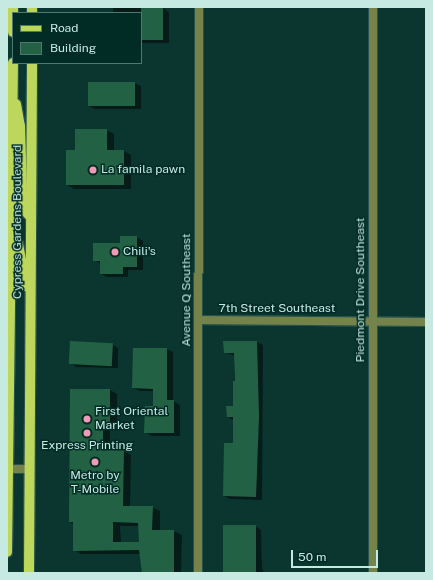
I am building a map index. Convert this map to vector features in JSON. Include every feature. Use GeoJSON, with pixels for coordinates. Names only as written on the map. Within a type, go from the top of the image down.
{"type":"FeatureCollection","features":[{"type":"Feature","properties":{"kind":"main road","name":"Cypress Gardens Boulevard"},"geometry":{"type":"LineString","coordinates":[[7,552],[13,64]]}},
{"type":"Feature","properties":{"kind":"main road","name":"Cypress Gardens Boulevard"},"geometry":{"type":"LineString","coordinates":[[29,573],[32,64]]}},
{"type":"Feature","properties":{"kind":"main road"},"geometry":{"type":"LineString","coordinates":[[13,91],[20,126],[22,195],[26,212],[31,216]]}},
{"type":"Feature","properties":{"kind":"main road"},"geometry":{"type":"LineString","coordinates":[[11,240],[18,244],[30,302]]}},
{"type":"Feature","properties":{"kind":"street","name":"Avenue Q Southeast"},"geometry":{"type":"LineString","coordinates":[[198,573],[199,7]]}},
{"type":"Feature","properties":{"kind":"street","name":"Piedmont Drive Southeast"},"geometry":{"type":"LineString","coordinates":[[373,7],[373,573]]}},
{"type":"Feature","properties":{"kind":"street","name":"7th Street Southeast"},"geometry":{"type":"LineString","coordinates":[[199,320],[426,322]]}},
{"type":"Feature","properties":{"kind":"street"},"geometry":{"type":"LineString","coordinates":[[8,469],[30,469]]}},
{"type":"Feature","properties":{"kind":"building"},"geometry":{"type":"Polygon","coordinates":[[[141,7],[163,7],[163,40],[142,40],[141,7]]]}},
{"type":"Feature","properties":{"kind":"building"},"geometry":{"type":"Polygon","coordinates":[[[88,82],[135,82],[135,106],[88,106],[88,82]]]}},
{"type":"Feature","properties":{"kind":"building"},"geometry":{"type":"Polygon","coordinates":[[[75,129],[107,129],[107,150],[124,150],[124,185],[66,185],[66,150],[75,150],[75,129]]]}},
{"type":"Feature","properties":{"kind":"building","name":"Chili's"},"geometry":{"type":"Polygon","coordinates":[[[120,236],[137,236],[137,267],[123,267],[123,274],[100,274],[100,261],[93,261],[93,243],[120,243],[120,236]]]}},
{"type":"Feature","properties":{"kind":"building"},"geometry":{"type":"Polygon","coordinates":[[[70,341],[113,343],[112,366],[69,364],[70,341]]]}},
{"type":"Feature","properties":{"kind":"building"},"geometry":{"type":"Polygon","coordinates":[[[223,341],[257,341],[259,417],[256,497],[223,496],[224,443],[233,443],[233,417],[227,417],[226,406],[233,406],[233,381],[235,381],[234,353],[224,353],[223,341]]]}},
{"type":"Feature","properties":{"kind":"building"},"geometry":{"type":"Polygon","coordinates":[[[133,348],[167,348],[167,400],[174,400],[174,433],[144,433],[145,406],[153,406],[153,389],[132,388],[133,348]]]}},
{"type":"Feature","properties":{"kind":"building"},"geometry":{"type":"Polygon","coordinates":[[[70,389],[110,389],[110,422],[103,422],[103,450],[124,450],[123,506],[153,506],[152,530],[174,530],[174,573],[142,573],[139,550],[73,551],[73,522],[69,522],[70,389]],[[113,522],[113,542],[139,542],[138,523],[113,522]]]}},
{"type":"Feature","properties":{"kind":"building"},"geometry":{"type":"Polygon","coordinates":[[[223,525],[256,525],[256,573],[223,573],[223,525]]]}},
{"type":"Feature","properties":{"kind":"place","name":"La famila pawn"},"geometry":{"type":"Point","coordinates":[93,170]}},
{"type":"Feature","properties":{"kind":"place","name":"Chili's"},"geometry":{"type":"Point","coordinates":[115,252]}},
{"type":"Feature","properties":{"kind":"place","name":"First Oriental Market"},"geometry":{"type":"Point","coordinates":[87,419]}},
{"type":"Feature","properties":{"kind":"place","name":"Express Printing"},"geometry":{"type":"Point","coordinates":[87,433]}},
{"type":"Feature","properties":{"kind":"place","name":"Metro by T-Mobile"},"geometry":{"type":"Point","coordinates":[95,462]}}]}
